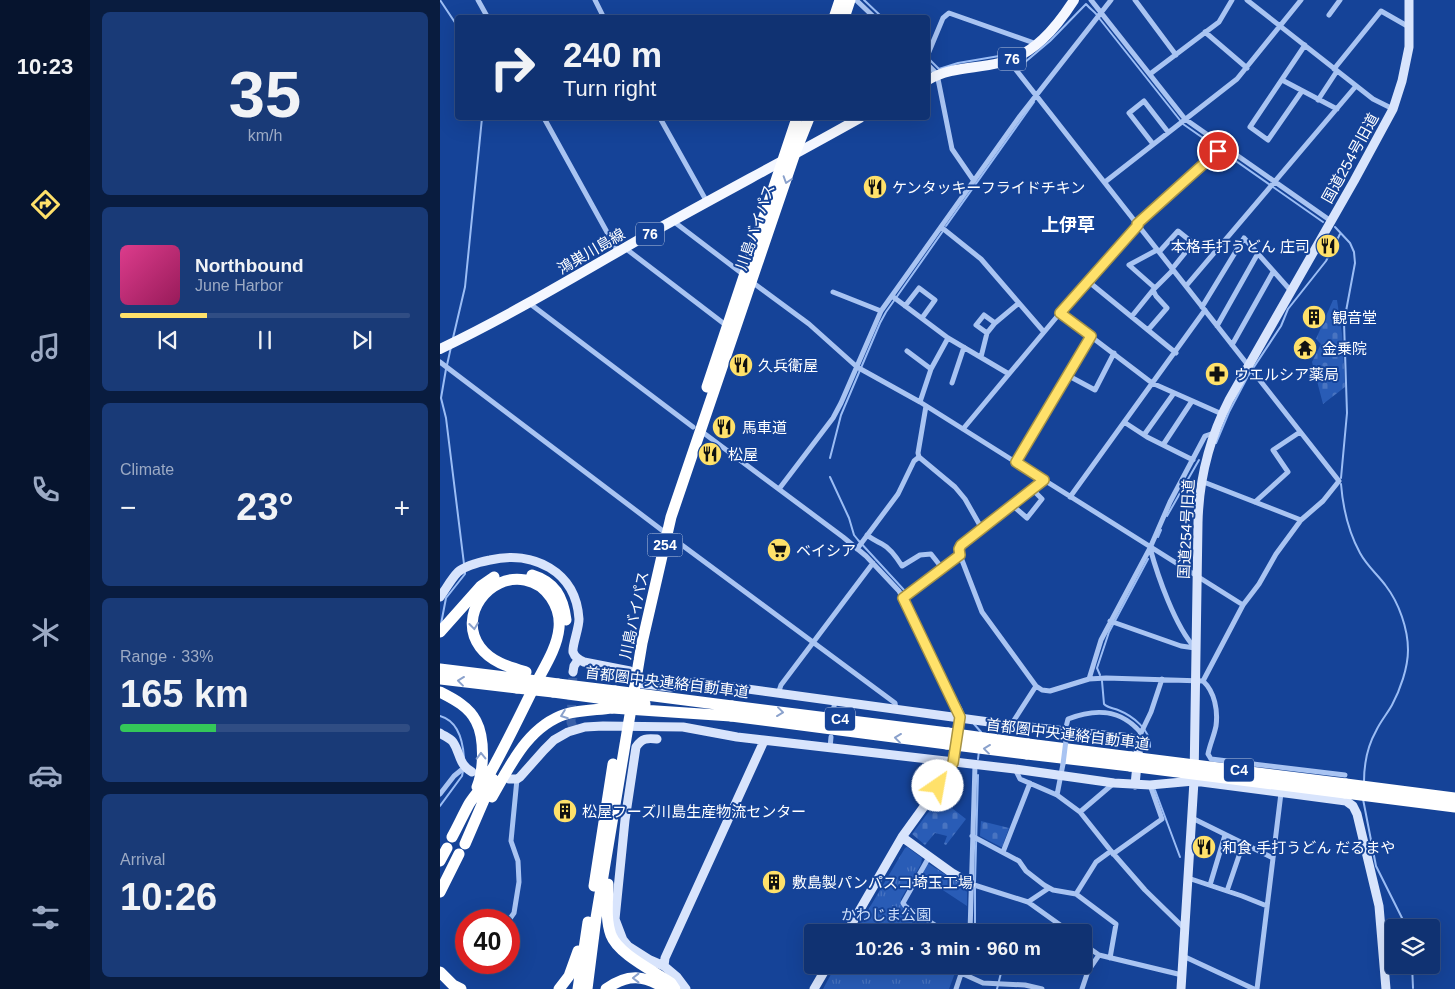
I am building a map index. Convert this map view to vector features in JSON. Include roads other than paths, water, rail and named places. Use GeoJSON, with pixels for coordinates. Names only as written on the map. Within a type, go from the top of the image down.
{"type":"FeatureCollection","features":[{"type":"Feature","properties":{"kind":"highway"},"geometry":{"type":"LineString","coordinates":[[835,15],[840,0]]}},
{"type":"Feature","properties":{"kind":"highway"},"geometry":{"type":"LineString","coordinates":[[845,15],[850,0]]}},
{"type":"Feature","properties":{"kind":"highway","name":"川島バイパス"},"geometry":{"type":"LineString","coordinates":[[697,429],[727,326],[748,278],[782,160],[796,120]]}},
{"type":"Feature","properties":{"kind":"highway","name":"川島バイパス"},"geometry":{"type":"LineString","coordinates":[[587,989],[596,918],[610,835],[635,639],[664,532],[697,429],[748,278],[808,120]]}},
{"type":"Feature","properties":{"kind":"highway","name":"川島バイパス"},"geometry":{"type":"LineString","coordinates":[[578,989],[623,727],[635,683],[664,532]]}},
{"type":"Feature","properties":{"kind":"highway"},"geometry":{"type":"LineString","coordinates":[[441,632],[481,586],[497,576],[508,573],[522,572],[539,577],[554,588],[564,605],[565,636],[559,652],[490,785],[472,831]]}},
{"type":"Feature","properties":{"kind":"highway"},"geometry":{"type":"LineString","coordinates":[[470,802],[484,783],[512,730],[554,648],[559,630],[556,607],[548,594],[536,584],[525,580],[508,580],[496,584],[482,597],[472,617],[473,631],[479,645],[485,653],[505,665],[522,680],[557,685]]}},
{"type":"Feature","properties":{"kind":"highway","name":"首都圏中央連絡自動車道"},"geometry":{"type":"LineString","coordinates":[[440,669],[557,685],[614,696],[698,701],[732,711],[950,742],[1028,749],[1455,798]]}},
{"type":"Feature","properties":{"kind":"highway","name":"首都圏中央連絡自動車道"},"geometry":{"type":"LineString","coordinates":[[440,679],[522,680]]}},
{"type":"Feature","properties":{"kind":"highway"},"geometry":{"type":"LineString","coordinates":[[440,692],[456,700],[476,722],[482,760],[478,784],[440,862]]}},
{"type":"Feature","properties":{"kind":"highway"},"geometry":{"type":"LineString","coordinates":[[440,892],[472,831],[519,752],[540,729],[551,721],[563,715],[582,711],[614,696],[732,711]]}},
{"type":"Feature","properties":{"kind":"highway","name":"首都圏中央連絡自動車道"},"geometry":{"type":"LineString","coordinates":[[1131,761],[1455,807]]}},
{"type":"Feature","properties":{"kind":"highway"},"geometry":{"type":"LineString","coordinates":[[610,835],[607,910],[611,934],[615,942],[623,950],[671,983],[675,989]]}},
{"type":"Feature","properties":{"kind":"highway"},"geometry":{"type":"LineString","coordinates":[[558,989],[574,966],[580,941],[588,925]]}},
{"type":"Feature","properties":{"kind":"highway"},"geometry":{"type":"LineString","coordinates":[[440,972],[453,985],[461,989]]}},
{"type":"Feature","properties":{"kind":"highway"},"geometry":{"type":"LineString","coordinates":[[606,989],[618,981],[631,977],[646,979],[666,989]]}},
{"type":"Feature","properties":{"kind":"highway"},"geometry":{"type":"LineString","coordinates":[[440,981],[447,989]]}},
{"type":"Feature","properties":{"kind":"main road","name":"76"},"geometry":{"type":"LineString","coordinates":[[930,79],[937,74],[998,63],[1021,55],[1037,44],[1056,26],[1070,1]]}},
{"type":"Feature","properties":{"kind":"main road","name":"鴻巣川島線"},"geometry":{"type":"LineString","coordinates":[[440,349],[529,303],[856,120]]}},
{"type":"Feature","properties":{"kind":"street"},"geometry":{"type":"LineString","coordinates":[[478,0],[486,15]]}},
{"type":"Feature","properties":{"kind":"street"},"geometry":{"type":"LineString","coordinates":[[595,0],[602,15]]}},
{"type":"Feature","properties":{"kind":"street"},"geometry":{"type":"LineString","coordinates":[[856,0],[872,15]]}},
{"type":"Feature","properties":{"kind":"street"},"geometry":{"type":"LineString","coordinates":[[1091,0],[1150,74],[1183,121],[1271,184],[1331,221]]}},
{"type":"Feature","properties":{"kind":"street"},"geometry":{"type":"LineString","coordinates":[[779,490],[833,418],[881,311],[1036,95],[1111,0]]}},
{"type":"Feature","properties":{"kind":"street"},"geometry":{"type":"LineString","coordinates":[[1135,0],[1176,55]]}},
{"type":"Feature","properties":{"kind":"street"},"geometry":{"type":"LineString","coordinates":[[1150,74],[1219,22],[1232,0]]}},
{"type":"Feature","properties":{"kind":"street"},"geometry":{"type":"LineString","coordinates":[[1247,0],[1373,100],[1393,109]]}},
{"type":"Feature","properties":{"kind":"street"},"geometry":{"type":"LineString","coordinates":[[1105,182],[1237,79],[1302,0]]}},
{"type":"Feature","properties":{"kind":"street"},"geometry":{"type":"LineString","coordinates":[[1329,15],[1340,0]]}},
{"type":"Feature","properties":{"kind":"street","name":"国道254号旧道"},"geometry":{"type":"LineString","coordinates":[[1181,989],[1199,681],[1195,648],[1198,509],[1201,481],[1214,433],[1222,414],[1251,369],[1291,291],[1368,158],[1393,109],[1406,68],[1410,28],[1409,0]]}},
{"type":"Feature","properties":{"kind":"street"},"geometry":{"type":"LineString","coordinates":[[1318,100],[1336,70],[1381,11],[1410,28]]}},
{"type":"Feature","properties":{"kind":"street"},"geometry":{"type":"LineString","coordinates":[[930,49],[943,18],[949,13],[1037,44]]}},
{"type":"Feature","properties":{"kind":"street"},"geometry":{"type":"LineString","coordinates":[[1205,32],[1247,68]]}},
{"type":"Feature","properties":{"kind":"street"},"geometry":{"type":"LineString","coordinates":[[1302,91],[1268,140],[1250,127],[1305,45]]}},
{"type":"Feature","properties":{"kind":"street"},"geometry":{"type":"LineString","coordinates":[[1009,60],[1339,481],[1323,501],[1300,520],[1276,554],[1259,584],[1243,605],[1199,681]]}},
{"type":"Feature","properties":{"kind":"street"},"geometry":{"type":"LineString","coordinates":[[930,67],[937,74],[952,149],[974,181]]}},
{"type":"Feature","properties":{"kind":"street"},"geometry":{"type":"LineString","coordinates":[[1282,80],[1337,109]]}},
{"type":"Feature","properties":{"kind":"street"},"geometry":{"type":"LineString","coordinates":[[1186,286],[1356,86]]}},
{"type":"Feature","properties":{"kind":"street"},"geometry":{"type":"LineString","coordinates":[[1152,144],[1129,113],[1144,101],[1168,132]]}},
{"type":"Feature","properties":{"kind":"street"},"geometry":{"type":"LineString","coordinates":[[545,120],[622,250],[727,326]]}},
{"type":"Feature","properties":{"kind":"street"},"geometry":{"type":"LineString","coordinates":[[661,120],[707,202]]}},
{"type":"Feature","properties":{"kind":"street"},"geometry":{"type":"LineString","coordinates":[[963,430],[1137,224],[1220,148]]}},
{"type":"Feature","properties":{"kind":"street"},"geometry":{"type":"LineString","coordinates":[[673,222],[809,324],[857,367],[920,402],[1243,605]]}},
{"type":"Feature","properties":{"kind":"street"},"geometry":{"type":"LineString","coordinates":[[941,227],[981,258],[1044,332]]}},
{"type":"Feature","properties":{"kind":"street"},"geometry":{"type":"LineString","coordinates":[[1132,316],[1154,289],[1172,269],[1193,243],[1178,231],[1158,251],[1128,265],[1154,289],[1156,296],[1167,308],[1148,330]]}},
{"type":"Feature","properties":{"kind":"street"},"geometry":{"type":"LineString","coordinates":[[1070,497],[1152,383],[1176,353],[1204,309],[1244,238],[1257,255],[1291,291]]}},
{"type":"Feature","properties":{"kind":"street"},"geometry":{"type":"LineString","coordinates":[[1217,326],[1257,255]]}},
{"type":"Feature","properties":{"kind":"street"},"geometry":{"type":"LineString","coordinates":[[1232,345],[1273,272]]}},
{"type":"Feature","properties":{"kind":"street"},"geometry":{"type":"LineString","coordinates":[[1089,282],[1176,353]]}},
{"type":"Feature","properties":{"kind":"street"},"geometry":{"type":"LineString","coordinates":[[905,306],[919,288],[935,300],[922,318]]}},
{"type":"Feature","properties":{"kind":"street"},"geometry":{"type":"LineString","coordinates":[[833,292],[881,311]]}},
{"type":"Feature","properties":{"kind":"street"},"geometry":{"type":"LineString","coordinates":[[892,296],[948,338],[1009,374]]}},
{"type":"Feature","properties":{"kind":"street"},"geometry":{"type":"LineString","coordinates":[[529,303],[779,490],[873,563],[903,598],[960,717],[950,742]]}},
{"type":"Feature","properties":{"kind":"street"},"geometry":{"type":"LineString","coordinates":[[981,357],[987,333],[995,323],[1019,303]]}},
{"type":"Feature","properties":{"kind":"street"},"geometry":{"type":"LineString","coordinates":[[1060,313],[1152,383],[1222,414]]}},
{"type":"Feature","properties":{"kind":"street"},"geometry":{"type":"LineString","coordinates":[[987,333],[976,325],[984,315],[995,323]]}},
{"type":"Feature","properties":{"kind":"street"},"geometry":{"type":"LineString","coordinates":[[1016,462],[1091,336]]}},
{"type":"Feature","properties":{"kind":"street"},"geometry":{"type":"LineString","coordinates":[[920,402],[931,369],[948,338]]}},
{"type":"Feature","properties":{"kind":"street"},"geometry":{"type":"LineString","coordinates":[[952,383],[964,347]]}},
{"type":"Feature","properties":{"kind":"street"},"geometry":{"type":"LineString","coordinates":[[907,351],[931,369]]}},
{"type":"Feature","properties":{"kind":"street"},"geometry":{"type":"LineString","coordinates":[[1067,376],[1095,390],[1114,353]]}},
{"type":"Feature","properties":{"kind":"street"},"geometry":{"type":"LineString","coordinates":[[440,362],[664,532],[896,703],[896,708]]}},
{"type":"Feature","properties":{"kind":"street"},"geometry":{"type":"LineString","coordinates":[[1144,435],[1174,393]]}},
{"type":"Feature","properties":{"kind":"street"},"geometry":{"type":"LineString","coordinates":[[1163,445],[1192,402]]}},
{"type":"Feature","properties":{"kind":"street"},"geometry":{"type":"LineString","coordinates":[[926,406],[918,453],[919,457],[955,487],[965,499],[982,529]]}},
{"type":"Feature","properties":{"kind":"street"},"geometry":{"type":"LineString","coordinates":[[1124,422],[1144,435],[1193,460]]}},
{"type":"Feature","properties":{"kind":"street"},"geometry":{"type":"LineString","coordinates":[[1255,502],[1288,472],[1273,450],[1300,432]]}},
{"type":"Feature","properties":{"kind":"street"},"geometry":{"type":"LineString","coordinates":[[1090,679],[1101,640],[1150,548],[1170,502],[1205,436],[1214,433]]}},
{"type":"Feature","properties":{"kind":"street"},"geometry":{"type":"LineString","coordinates":[[857,549],[898,494],[914,461],[919,457]]}},
{"type":"Feature","properties":{"kind":"street"},"geometry":{"type":"LineString","coordinates":[[1044,480],[961,545],[959,549],[982,612],[1036,686],[1042,690],[1050,691],[1090,679],[1118,677],[1199,681],[1212,693],[1216,704],[1216,726],[1208,754],[1211,758],[1345,775]]}},
{"type":"Feature","properties":{"kind":"street"},"geometry":{"type":"LineString","coordinates":[[1201,481],[1300,520]]}},
{"type":"Feature","properties":{"kind":"street"},"geometry":{"type":"LineString","coordinates":[[1012,505],[1027,518],[1042,498],[1033,490]]}},
{"type":"Feature","properties":{"kind":"street"},"geometry":{"type":"LineString","coordinates":[[867,535],[893,554],[902,566],[920,555],[931,554],[942,568]]}},
{"type":"Feature","properties":{"kind":"street"},"geometry":{"type":"LineString","coordinates":[[1150,548],[1168,599],[1186,638],[1195,648]]}},
{"type":"Feature","properties":{"kind":"street"},"geometry":{"type":"LineString","coordinates":[[903,598],[960,555]]}},
{"type":"Feature","properties":{"kind":"street"},"geometry":{"type":"LineString","coordinates":[[440,597],[458,572],[467,567],[506,557],[520,557],[540,561],[555,570],[573,594],[579,619],[573,650],[574,656],[578,660],[630,670]]}},
{"type":"Feature","properties":{"kind":"street"},"geometry":{"type":"LineString","coordinates":[[778,694],[781,685],[873,563]]}},
{"type":"Feature","properties":{"kind":"street"},"geometry":{"type":"LineString","coordinates":[[1112,622],[1181,646],[1195,648]]}},
{"type":"Feature","properties":{"kind":"street"},"geometry":{"type":"LineString","coordinates":[[573,672],[578,660]]}},
{"type":"Feature","properties":{"kind":"street"},"geometry":{"type":"LineString","coordinates":[[1135,785],[1141,733],[1157,699],[1162,679]]}},
{"type":"Feature","properties":{"kind":"street"},"geometry":{"type":"LineString","coordinates":[[635,683],[670,687],[696,682],[1011,724],[1066,734],[1141,733]]}},
{"type":"Feature","properties":{"kind":"street"},"geometry":{"type":"LineString","coordinates":[[1011,724],[1036,686]]}},
{"type":"Feature","properties":{"kind":"street"},"geometry":{"type":"LineString","coordinates":[[834,712],[835,701]]}},
{"type":"Feature","properties":{"kind":"street"},"geometry":{"type":"LineString","coordinates":[[1057,795],[1062,775],[1068,720],[1075,716],[1111,712],[1134,724],[1141,733]]}},
{"type":"Feature","properties":{"kind":"street"},"geometry":{"type":"LineString","coordinates":[[515,909],[519,882],[518,862],[511,841],[513,779],[525,772],[554,740],[573,728],[683,727],[737,737],[954,760],[975,765],[1114,783],[1150,785],[1194,782],[1340,800],[1351,803],[1372,874],[1382,922],[1386,989]]}},
{"type":"Feature","properties":{"kind":"street"},"geometry":{"type":"LineString","coordinates":[[440,733],[454,743],[466,767],[454,776],[440,794]]}},
{"type":"Feature","properties":{"kind":"street"},"geometry":{"type":"LineString","coordinates":[[830,748],[831,737]]}},
{"type":"Feature","properties":{"kind":"street"},"geometry":{"type":"LineString","coordinates":[[657,738],[645,738],[636,747],[625,820],[616,919],[623,940],[628,946],[650,960],[664,966],[677,977],[686,989]]}},
{"type":"Feature","properties":{"kind":"street"},"geometry":{"type":"LineString","coordinates":[[664,966],[665,958],[764,740]]}},
{"type":"Feature","properties":{"kind":"street"},"geometry":{"type":"LineString","coordinates":[[852,924],[902,837],[949,772],[954,760]]}},
{"type":"Feature","properties":{"kind":"street"},"geometry":{"type":"LineString","coordinates":[[970,924],[975,838],[975,765]]}},
{"type":"Feature","properties":{"kind":"street"},"geometry":{"type":"LineString","coordinates":[[1015,769],[1020,779],[1057,795],[1080,812],[1144,890],[1185,929]]}},
{"type":"Feature","properties":{"kind":"street"},"geometry":{"type":"LineString","coordinates":[[1337,774],[1340,800]]}},
{"type":"Feature","properties":{"kind":"street"},"geometry":{"type":"LineString","coordinates":[[1003,852],[1030,783]]}},
{"type":"Feature","properties":{"kind":"street"},"geometry":{"type":"LineString","coordinates":[[1080,812],[1114,783]]}},
{"type":"Feature","properties":{"kind":"street"},"geometry":{"type":"LineString","coordinates":[[1076,894],[1096,862],[1162,819],[1150,785]]}},
{"type":"Feature","properties":{"kind":"street"},"geometry":{"type":"LineString","coordinates":[[1183,956],[1256,989],[1281,793]]}},
{"type":"Feature","properties":{"kind":"street"},"geometry":{"type":"LineString","coordinates":[[1192,818],[1273,858]]}},
{"type":"Feature","properties":{"kind":"street"},"geometry":{"type":"LineString","coordinates":[[1210,885],[1225,835]]}},
{"type":"Feature","properties":{"kind":"street"},"geometry":{"type":"LineString","coordinates":[[902,837],[971,884],[1028,902],[1059,924]]}},
{"type":"Feature","properties":{"kind":"street"},"geometry":{"type":"LineString","coordinates":[[975,838],[1019,861],[1026,871],[1049,888],[1076,894],[1116,924],[1110,958]]}},
{"type":"Feature","properties":{"kind":"street"},"geometry":{"type":"LineString","coordinates":[[1227,891],[1243,844]]}},
{"type":"Feature","properties":{"kind":"street"},"geometry":{"type":"LineString","coordinates":[[929,857],[903,903],[934,924]]}},
{"type":"Feature","properties":{"kind":"street"},"geometry":{"type":"LineString","coordinates":[[1188,878],[1267,906]]}},
{"type":"Feature","properties":{"kind":"street"},"geometry":{"type":"LineString","coordinates":[[1028,902],[1049,888]]}},
{"type":"Feature","properties":{"kind":"street"},"geometry":{"type":"LineString","coordinates":[[1092,950],[1099,955],[1182,975]]}},
{"type":"Feature","properties":{"kind":"street"},"geometry":{"type":"LineString","coordinates":[[1082,989],[1088,971],[1099,955]]}},
{"type":"Feature","properties":{"kind":"street"},"geometry":{"type":"LineString","coordinates":[[814,989],[823,974]]}},
{"type":"Feature","properties":{"kind":"street"},"geometry":{"type":"LineString","coordinates":[[956,989],[961,974]]}},
{"type":"Feature","properties":{"kind":"street"},"geometry":{"type":"LineString","coordinates":[[963,974],[983,983],[1011,987],[1025,985],[1042,989]]}},
{"type":"Feature","properties":{"kind":"waterway"},"geometry":{"type":"LineString","coordinates":[[440,0],[455,22]]}},
{"type":"Feature","properties":{"kind":"waterway"},"geometry":{"type":"LineString","coordinates":[[864,0],[880,15]]}},
{"type":"Feature","properties":{"kind":"waterway"},"geometry":{"type":"LineString","coordinates":[[1018,63],[1024,63],[1050,41],[1086,4],[1183,124],[1323,222]]}},
{"type":"Feature","properties":{"kind":"waterway"},"geometry":{"type":"LineString","coordinates":[[930,60],[939,69],[958,63],[1005,55]]}},
{"type":"Feature","properties":{"kind":"waterway"},"geometry":{"type":"LineString","coordinates":[[946,226],[1034,102]]}},
{"type":"Feature","properties":{"kind":"waterway"},"geometry":{"type":"LineString","coordinates":[[453,338],[465,287],[482,120]]}},
{"type":"Feature","properties":{"kind":"waterway"},"geometry":{"type":"LineString","coordinates":[[1335,227],[1350,243],[1354,252],[1355,263],[1344,322],[1347,413],[1341,478]]}},
{"type":"Feature","properties":{"kind":"waterway"},"geometry":{"type":"LineString","coordinates":[[830,458],[841,415],[880,323],[943,231]]}},
{"type":"Feature","properties":{"kind":"waterway"},"geometry":{"type":"LineString","coordinates":[[1216,443],[1229,412],[1248,376],[1281,326],[1288,309],[1326,261],[1340,234]]}},
{"type":"Feature","properties":{"kind":"waterway"},"geometry":{"type":"LineString","coordinates":[[447,365],[451,347]]}},
{"type":"Feature","properties":{"kind":"waterway"},"geometry":{"type":"LineString","coordinates":[[446,369],[441,398],[446,418],[464,564]]}},
{"type":"Feature","properties":{"kind":"waterway"},"geometry":{"type":"LineString","coordinates":[[1167,516],[1199,460]]}},
{"type":"Feature","properties":{"kind":"waterway"},"geometry":{"type":"LineString","coordinates":[[830,477],[849,518],[854,535],[904,590],[938,664],[962,710]]}},
{"type":"Feature","properties":{"kind":"waterway"},"geometry":{"type":"LineString","coordinates":[[1341,484],[1343,502],[1352,536],[1363,558],[1395,600],[1408,642],[1408,657],[1403,679],[1392,705],[1370,743],[1365,762],[1364,782]]}},
{"type":"Feature","properties":{"kind":"waterway"},"geometry":{"type":"LineString","coordinates":[[1158,537],[1161,530]]}},
{"type":"Feature","properties":{"kind":"waterway"},"geometry":{"type":"LineString","coordinates":[[1100,675],[1097,668],[1109,632],[1148,559]]}},
{"type":"Feature","properties":{"kind":"waterway"},"geometry":{"type":"LineString","coordinates":[[441,624],[446,598],[465,572]]}},
{"type":"Feature","properties":{"kind":"waterway"},"geometry":{"type":"LineString","coordinates":[[1102,681],[1104,704],[1124,713],[1140,724],[1148,735],[1150,747]]}},
{"type":"Feature","properties":{"kind":"waterway"},"geometry":{"type":"LineString","coordinates":[[440,716],[451,722],[455,727],[461,739],[464,758]]}},
{"type":"Feature","properties":{"kind":"waterway"},"geometry":{"type":"LineString","coordinates":[[974,724],[981,734]]}},
{"type":"Feature","properties":{"kind":"waterway"},"geometry":{"type":"LineString","coordinates":[[978,759],[979,751]]}},
{"type":"Feature","properties":{"kind":"waterway"},"geometry":{"type":"LineString","coordinates":[[440,806],[462,776],[463,771]]}},
{"type":"Feature","properties":{"kind":"waterway"},"geometry":{"type":"LineString","coordinates":[[975,882],[978,775]]}},
{"type":"Feature","properties":{"kind":"waterway"},"geometry":{"type":"LineString","coordinates":[[1155,790],[1180,857]]}},
{"type":"Feature","properties":{"kind":"waterway"},"geometry":{"type":"LineString","coordinates":[[1363,799],[1376,866],[1402,919]]}},
{"type":"Feature","properties":{"kind":"waterway"},"geometry":{"type":"LineString","coordinates":[[975,887],[975,924]]}},
{"type":"Feature","properties":{"kind":"waterway"},"geometry":{"type":"LineString","coordinates":[[997,989],[1001,974]]}},
{"type":"Feature","properties":{"kind":"waterway"},"geometry":{"type":"LineString","coordinates":[[1412,974],[1413,988]]}},
{"type":"Feature","properties":{"kind":"tunnel"},"geometry":{"type":"LineString","coordinates":[[573,672],[571,722],[573,727]]}},
{"type":"Feature","properties":{"kind":"place","name":"ケンタッキーフライドチキン"},"geometry":{"type":"Point","coordinates":[875,187]}},
{"type":"Feature","properties":{"kind":"place","name":"本格手打うどん 庄司"},"geometry":{"type":"Point","coordinates":[1328,246]}},
{"type":"Feature","properties":{"kind":"place","name":"観音堂"},"geometry":{"type":"Point","coordinates":[1314,317]}},
{"type":"Feature","properties":{"kind":"place","name":"金乗院"},"geometry":{"type":"Point","coordinates":[1305,348]}},
{"type":"Feature","properties":{"kind":"place","name":"久兵衛屋"},"geometry":{"type":"Point","coordinates":[741,365]}},
{"type":"Feature","properties":{"kind":"place","name":"ウエルシア薬局"},"geometry":{"type":"Point","coordinates":[1217,374]}},
{"type":"Feature","properties":{"kind":"place","name":"馬車道"},"geometry":{"type":"Point","coordinates":[724,427]}},
{"type":"Feature","properties":{"kind":"place","name":"松屋"},"geometry":{"type":"Point","coordinates":[710,454]}},
{"type":"Feature","properties":{"kind":"place","name":"ベイシア"},"geometry":{"type":"Point","coordinates":[779,550]}},
{"type":"Feature","properties":{"kind":"place","name":"松屋フーズ川島生産物流センター"},"geometry":{"type":"Point","coordinates":[565,811]}},
{"type":"Feature","properties":{"kind":"place","name":"和食 手打うどん だるまや"},"geometry":{"type":"Point","coordinates":[1204,847]}},
{"type":"Feature","properties":{"kind":"place","name":"敷島製パンパスコ埼玉工場"},"geometry":{"type":"Point","coordinates":[774,882]}},
{"type":"Feature","properties":{"kind":"district","name":"上伊草"},"geometry":{"type":"Point","coordinates":[1068,225]}},
{"type":"Feature","properties":{"kind":"park label","name":"かわじま公園"},"geometry":{"type":"Point","coordinates":[886,914]}}]}
